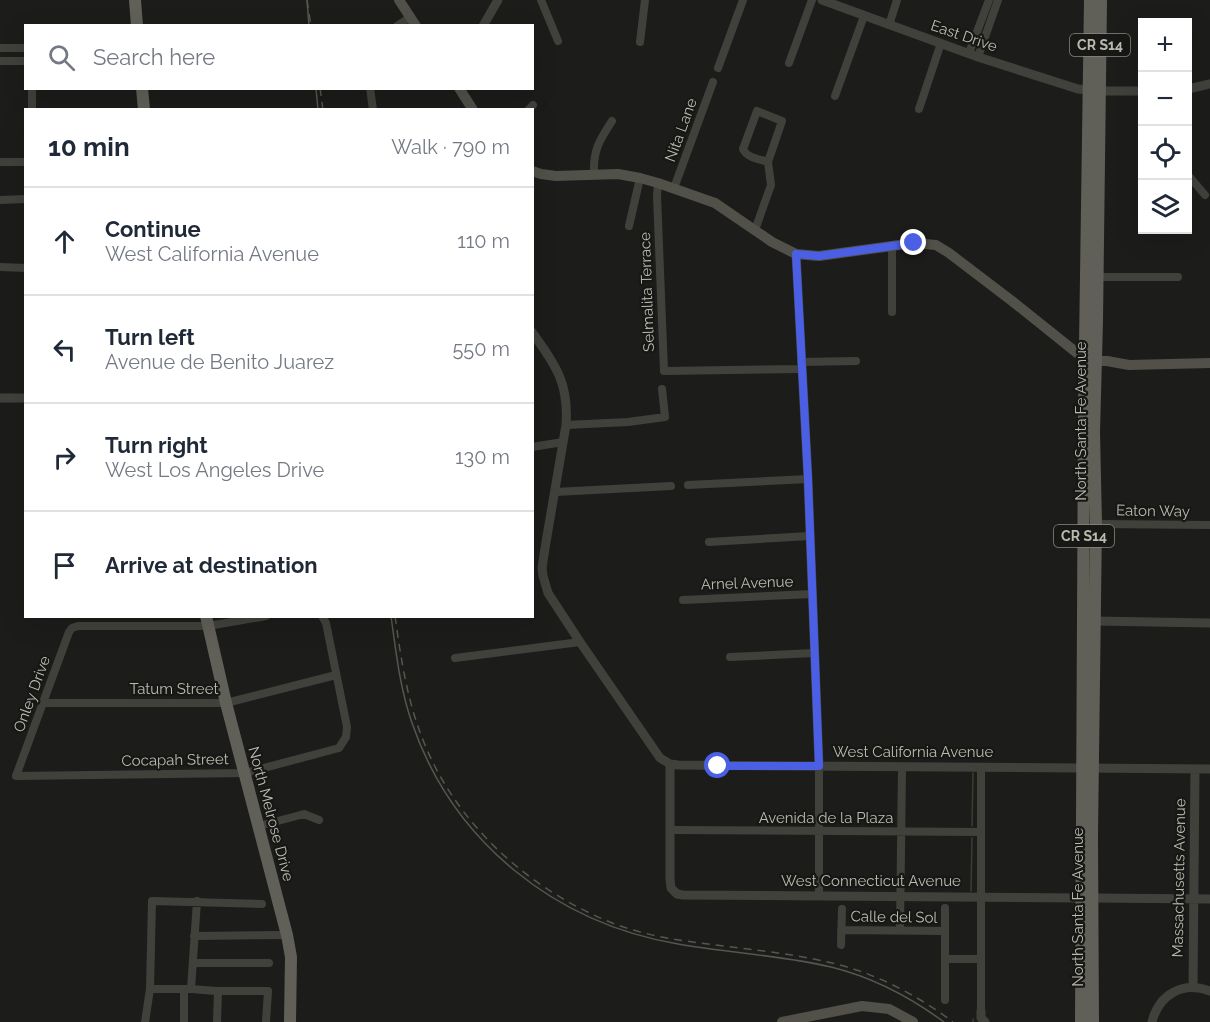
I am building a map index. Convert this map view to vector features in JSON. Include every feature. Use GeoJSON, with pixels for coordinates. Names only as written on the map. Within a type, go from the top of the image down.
{"type":"FeatureCollection","features":[{"type":"Feature","properties":{"kind":"main road"},"geometry":{"type":"LineString","coordinates":[[135,0],[137,24]]}},
{"type":"Feature","properties":{"kind":"main road"},"geometry":{"type":"LineString","coordinates":[[399,0],[413,21]]}},
{"type":"Feature","properties":{"kind":"main road","name":"North Santa Fe Avenue"},"geometry":{"type":"LineString","coordinates":[[1088,769],[1094,705],[1096,524],[1091,359],[1097,276],[1090,0]]}},
{"type":"Feature","properties":{"kind":"main road","name":"North Santa Fe Avenue"},"geometry":{"type":"LineString","coordinates":[[1081,1022],[1087,898],[1088,769],[1083,662],[1091,359],[1094,91],[1101,0]]}},
{"type":"Feature","properties":{"kind":"main road"},"geometry":{"type":"LineString","coordinates":[[142,90],[144,108]]}},
{"type":"Feature","properties":{"kind":"main road"},"geometry":{"type":"LineString","coordinates":[[460,90],[472,108]]}},
{"type":"Feature","properties":{"kind":"main road"},"geometry":{"type":"LineString","coordinates":[[534,172],[556,176],[618,174],[674,188],[715,203],[772,242],[796,254],[819,256],[914,243],[936,245],[1077,353],[1091,359],[1129,365],[1210,363]]}},
{"type":"Feature","properties":{"kind":"main road","name":"North Melrose Drive"},"geometry":{"type":"LineString","coordinates":[[207,621],[287,936],[291,957],[290,1022]]}},
{"type":"Feature","properties":{"kind":"main road"},"geometry":{"type":"LineString","coordinates":[[1083,662],[1088,666],[1089,690],[1094,705]]}},
{"type":"Feature","properties":{"kind":"main road","name":"North Santa Fe Avenue"},"geometry":{"type":"LineString","coordinates":[[1087,898],[1093,1022]]}},
{"type":"Feature","properties":{"kind":"main road"},"geometry":{"type":"LineString","coordinates":[[782,1022],[862,1006],[889,1009],[913,1022]]}},
{"type":"Feature","properties":{"kind":"street"},"geometry":{"type":"LineString","coordinates":[[484,24],[498,0]]}},
{"type":"Feature","properties":{"kind":"street"},"geometry":{"type":"LineString","coordinates":[[541,0],[558,41]]}},
{"type":"Feature","properties":{"kind":"street"},"geometry":{"type":"LineString","coordinates":[[640,42],[645,0]]}},
{"type":"Feature","properties":{"kind":"street"},"geometry":{"type":"LineString","coordinates":[[718,68],[742,0]]}},
{"type":"Feature","properties":{"kind":"street"},"geometry":{"type":"LineString","coordinates":[[789,63],[812,0]]}},
{"type":"Feature","properties":{"kind":"street","name":"East Drive"},"geometry":{"type":"LineString","coordinates":[[822,0],[973,55],[1078,89],[1138,91]]}},
{"type":"Feature","properties":{"kind":"street"},"geometry":{"type":"LineString","coordinates":[[889,24],[897,0]]}},
{"type":"Feature","properties":{"kind":"street"},"geometry":{"type":"LineString","coordinates":[[973,55],[989,0]]}},
{"type":"Feature","properties":{"kind":"street"},"geometry":{"type":"LineString","coordinates":[[973,55],[998,0]]}},
{"type":"Feature","properties":{"kind":"street"},"geometry":{"type":"LineString","coordinates":[[835,96],[864,16]]}},
{"type":"Feature","properties":{"kind":"street"},"geometry":{"type":"LineString","coordinates":[[919,109],[941,43]]}},
{"type":"Feature","properties":{"kind":"street"},"geometry":{"type":"LineString","coordinates":[[0,48],[24,48]]}},
{"type":"Feature","properties":{"kind":"street"},"geometry":{"type":"LineString","coordinates":[[0,61],[24,61]]}},
{"type":"Feature","properties":{"kind":"street","name":"Nita Lane"},"geometry":{"type":"LineString","coordinates":[[674,188],[713,82]]}},
{"type":"Feature","properties":{"kind":"street"},"geometry":{"type":"LineString","coordinates":[[1192,88],[1210,84]]}},
{"type":"Feature","properties":{"kind":"street"},"geometry":{"type":"LineString","coordinates":[[32,90],[32,108]]}},
{"type":"Feature","properties":{"kind":"street"},"geometry":{"type":"LineString","coordinates":[[370,90],[373,108]]}},
{"type":"Feature","properties":{"kind":"street"},"geometry":{"type":"LineString","coordinates":[[754,230],[771,185],[768,162],[782,121],[757,111],[743,149],[746,155],[768,162]]}},
{"type":"Feature","properties":{"kind":"street"},"geometry":{"type":"LineString","coordinates":[[594,174],[594,159],[600,140],[612,121]]}},
{"type":"Feature","properties":{"kind":"street"},"geometry":{"type":"LineString","coordinates":[[0,162],[24,162]]}},
{"type":"Feature","properties":{"kind":"street"},"geometry":{"type":"LineString","coordinates":[[629,226],[640,178]]}},
{"type":"Feature","properties":{"kind":"street"},"geometry":{"type":"LineString","coordinates":[[1190,180],[1205,195]]}},
{"type":"Feature","properties":{"kind":"street","name":"Selmalita Terrace"},"geometry":{"type":"LineString","coordinates":[[658,183],[664,371],[801,366]]}},
{"type":"Feature","properties":{"kind":"street"},"geometry":{"type":"LineString","coordinates":[[0,200],[24,200]]}},
{"type":"Feature","properties":{"kind":"street"},"geometry":{"type":"LineString","coordinates":[[892,246],[892,312]]}},
{"type":"Feature","properties":{"kind":"street"},"geometry":{"type":"LineString","coordinates":[[796,254],[818,715],[819,896]]}},
{"type":"Feature","properties":{"kind":"street"},"geometry":{"type":"LineString","coordinates":[[0,267],[24,268]]}},
{"type":"Feature","properties":{"kind":"street"},"geometry":{"type":"LineString","coordinates":[[1097,276],[1178,277]]}},
{"type":"Feature","properties":{"kind":"street"},"geometry":{"type":"LineString","coordinates":[[534,335],[561,376],[566,395],[567,412],[543,558],[543,576],[548,592],[580,642],[660,758],[670,764],[670,830]]}},
{"type":"Feature","properties":{"kind":"street"},"geometry":{"type":"LineString","coordinates":[[801,366],[856,361]]}},
{"type":"Feature","properties":{"kind":"street"},"geometry":{"type":"LineString","coordinates":[[566,425],[628,422],[665,417],[662,389]]}},
{"type":"Feature","properties":{"kind":"street"},"geometry":{"type":"LineString","coordinates":[[0,398],[24,398]]}},
{"type":"Feature","properties":{"kind":"street"},"geometry":{"type":"LineString","coordinates":[[534,447],[562,442]]}},
{"type":"Feature","properties":{"kind":"street"},"geometry":{"type":"LineString","coordinates":[[688,485],[808,479]]}},
{"type":"Feature","properties":{"kind":"street"},"geometry":{"type":"LineString","coordinates":[[555,492],[671,486]]}},
{"type":"Feature","properties":{"kind":"street","name":"Eaton Way"},"geometry":{"type":"LineString","coordinates":[[1096,524],[1210,525]]}},
{"type":"Feature","properties":{"kind":"street"},"geometry":{"type":"LineString","coordinates":[[709,542],[810,536]]}},
{"type":"Feature","properties":{"kind":"street","name":"Arnel Avenue"},"geometry":{"type":"LineString","coordinates":[[683,600],[812,594]]}},
{"type":"Feature","properties":{"kind":"street"},"geometry":{"type":"LineString","coordinates":[[207,621],[242,618]]}},
{"type":"Feature","properties":{"kind":"street"},"geometry":{"type":"LineString","coordinates":[[323,618],[336,675]]}},
{"type":"Feature","properties":{"kind":"street","name":"Onley Drive"},"geometry":{"type":"LineString","coordinates":[[16,776],[72,628],[207,621]]}},
{"type":"Feature","properties":{"kind":"street"},"geometry":{"type":"LineString","coordinates":[[1095,621],[1210,623]]}},
{"type":"Feature","properties":{"kind":"street"},"geometry":{"type":"LineString","coordinates":[[456,658],[580,642]]}},
{"type":"Feature","properties":{"kind":"street"},"geometry":{"type":"LineString","coordinates":[[730,657],[814,653]]}},
{"type":"Feature","properties":{"kind":"street","name":"Tatum Street"},"geometry":{"type":"LineString","coordinates":[[43,703],[226,703],[336,675]]}},
{"type":"Feature","properties":{"kind":"street","name":"Cocapah Street"},"geometry":{"type":"LineString","coordinates":[[16,776],[245,773],[339,748],[346,737],[347,727],[336,675]]}},
{"type":"Feature","properties":{"kind":"street","name":"West California Avenue"},"geometry":{"type":"LineString","coordinates":[[670,764],[1210,769]]}},
{"type":"Feature","properties":{"kind":"street"},"geometry":{"type":"LineString","coordinates":[[900,930],[902,767]]}},
{"type":"Feature","properties":{"kind":"street"},"geometry":{"type":"LineString","coordinates":[[981,767],[981,1018],[985,1022]]}},
{"type":"Feature","properties":{"kind":"street","name":"Massachusetts Avenue"},"geometry":{"type":"LineString","coordinates":[[1193,987],[1195,769]]}},
{"type":"Feature","properties":{"kind":"street"},"geometry":{"type":"LineString","coordinates":[[259,826],[304,814],[320,820]]}},
{"type":"Feature","properties":{"kind":"street","name":"Avenida de la Plaza"},"geometry":{"type":"LineString","coordinates":[[670,830],[981,832]]}},
{"type":"Feature","properties":{"kind":"street","name":"West Connecticut Avenue"},"geometry":{"type":"LineString","coordinates":[[670,830],[671,888],[677,894],[683,895],[1210,899]]}},
{"type":"Feature","properties":{"kind":"street"},"geometry":{"type":"LineString","coordinates":[[146,1022],[150,988],[152,901],[262,904]]}},
{"type":"Feature","properties":{"kind":"street"},"geometry":{"type":"LineString","coordinates":[[184,1022],[193,963],[197,901]]}},
{"type":"Feature","properties":{"kind":"street"},"geometry":{"type":"LineString","coordinates":[[945,908],[945,1000]]}},
{"type":"Feature","properties":{"kind":"street"},"geometry":{"type":"LineString","coordinates":[[841,945],[842,909]]}},
{"type":"Feature","properties":{"kind":"street","name":"Calle del Sol"},"geometry":{"type":"LineString","coordinates":[[842,930],[945,931]]}},
{"type":"Feature","properties":{"kind":"street"},"geometry":{"type":"LineString","coordinates":[[194,936],[287,936]]}},
{"type":"Feature","properties":{"kind":"street"},"geometry":{"type":"LineString","coordinates":[[945,959],[981,959]]}},
{"type":"Feature","properties":{"kind":"street"},"geometry":{"type":"LineString","coordinates":[[193,963],[269,963]]}},
{"type":"Feature","properties":{"kind":"street"},"geometry":{"type":"LineString","coordinates":[[1152,1022],[1157,1008],[1167,997],[1179,990],[1193,987],[1210,991]]}},
{"type":"Feature","properties":{"kind":"street"},"geometry":{"type":"LineString","coordinates":[[150,988],[268,991],[266,1022]]}},
{"type":"Feature","properties":{"kind":"street"},"geometry":{"type":"LineString","coordinates":[[217,1022],[218,991]]}},
{"type":"Feature","properties":{"kind":"waterway"},"geometry":{"type":"LineString","coordinates":[[972,826],[973,773]]}},
{"type":"Feature","properties":{"kind":"waterway"},"geometry":{"type":"LineString","coordinates":[[971,891],[972,838]]}},
{"type":"Feature","properties":{"kind":"tram line"},"geometry":{"type":"LineString","coordinates":[[307,0],[309,24]]}},
{"type":"Feature","properties":{"kind":"tram line"},"geometry":{"type":"LineString","coordinates":[[316,90],[318,108]]}},
{"type":"Feature","properties":{"kind":"tram line"},"geometry":{"type":"LineString","coordinates":[[391,618],[404,697],[430,766],[454,805],[482,840],[514,870],[551,896],[590,917],[633,933],[678,944],[793,960],[846,971],[890,989],[918,1004],[944,1022]]}},
{"type":"Feature","properties":{"kind":"railway"},"geometry":{"type":"LineString","coordinates":[[307,0],[311,24]]}},
{"type":"Feature","properties":{"kind":"railway"},"geometry":{"type":"LineString","coordinates":[[320,90],[323,108]]}},
{"type":"Feature","properties":{"kind":"railway"},"geometry":{"type":"LineString","coordinates":[[395,618],[402,664],[413,710],[423,740],[437,770],[454,798],[496,848],[547,889],[605,920],[641,932],[698,943],[794,955],[848,967],[895,986],[953,1022]]}},
{"type":"Feature","properties":{"kind":"route"},"geometry":{"type":"LineString","coordinates":[[718,766],[819,766],[808,479],[796,254],[819,256],[914,243]]}}]}
